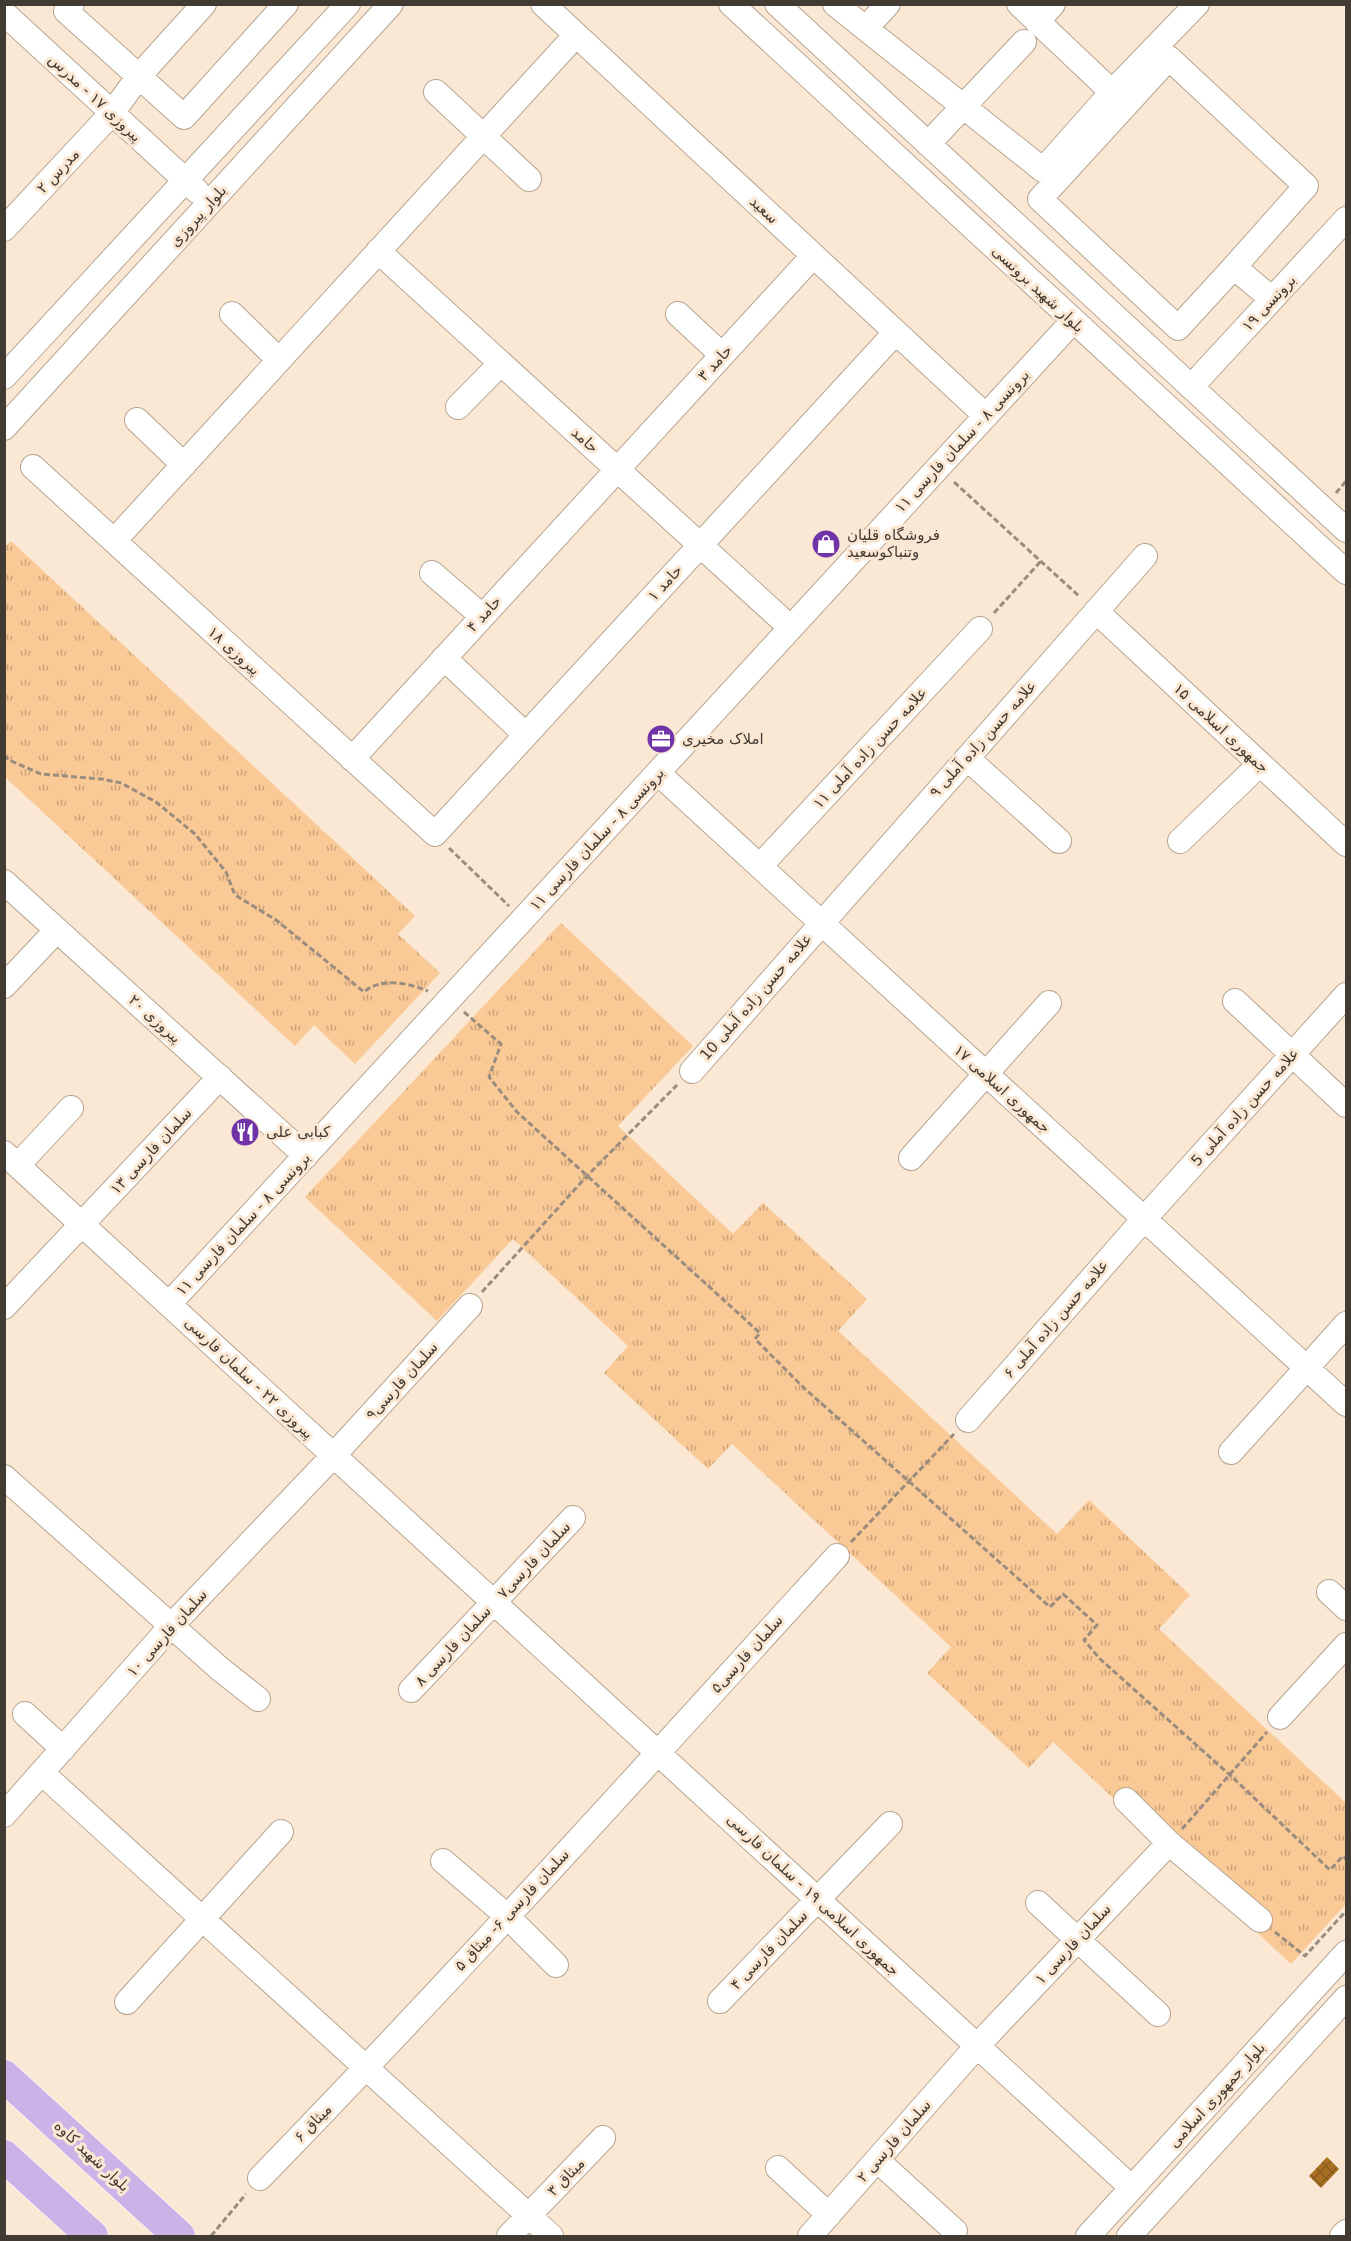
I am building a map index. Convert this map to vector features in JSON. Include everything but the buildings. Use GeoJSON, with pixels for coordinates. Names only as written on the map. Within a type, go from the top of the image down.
{"type":"FeatureCollection","features":[{"type":"Feature","properties":{"kind":"main road","name":"بلوار شهید کاوه"},"geometry":{"type":"LineString","coordinates":[[4,2076],[179,2236]]}},
{"type":"Feature","properties":{"kind":"main road"},"geometry":{"type":"LineString","coordinates":[[4,2156],[92,2236]]}},
{"type":"Feature","properties":{"kind":"street"},"geometry":{"type":"LineString","coordinates":[[72,4],[66,11],[184,117],[286,4]]}},
{"type":"Feature","properties":{"kind":"street","name":"مدرس ۲"},"geometry":{"type":"LineString","coordinates":[[4,229],[112,113],[138,76],[204,4]]}},
{"type":"Feature","properties":{"kind":"street","name":"بلوار پیروزی"},"geometry":{"type":"LineString","coordinates":[[4,377],[348,4]]}},
{"type":"Feature","properties":{"kind":"street","name":"بلوار پیروزی"},"geometry":{"type":"LineString","coordinates":[[4,428],[391,4]]}},
{"type":"Feature","properties":{"kind":"street","name":"سعید"},"geometry":{"type":"LineString","coordinates":[[543,4],[986,416]]}},
{"type":"Feature","properties":{"kind":"street","name":"بلوار شهید برونسی"},"geometry":{"type":"LineString","coordinates":[[731,4],[1072,321],[1347,572]]}},
{"type":"Feature","properties":{"kind":"street","name":"بلوار شهید برونسی"},"geometry":{"type":"LineString","coordinates":[[777,4],[1347,530]]}},
{"type":"Feature","properties":{"kind":"street"},"geometry":{"type":"LineString","coordinates":[[835,4],[1043,170],[1112,92],[1197,4]]}},
{"type":"Feature","properties":{"kind":"street"},"geometry":{"type":"LineString","coordinates":[[866,28],[888,4]]}},
{"type":"Feature","properties":{"kind":"street"},"geometry":{"type":"LineString","coordinates":[[1019,4],[1045,13],[1112,92]]}},
{"type":"Feature","properties":{"kind":"street","name":"پیروزی ۱۷ - مدرس"},"geometry":{"type":"LineString","coordinates":[[6,17],[209,203]]}},
{"type":"Feature","properties":{"kind":"street"},"geometry":{"type":"LineString","coordinates":[[114,541],[576,35]]}},
{"type":"Feature","properties":{"kind":"street"},"geometry":{"type":"LineString","coordinates":[[928,144],[1024,42]]}},
{"type":"Feature","properties":{"kind":"street"},"geometry":{"type":"LineString","coordinates":[[1170,58],[1306,186],[1234,267],[1178,328],[1040,199],[1170,58]]}},
{"type":"Feature","properties":{"kind":"street"},"geometry":{"type":"LineString","coordinates":[[436,92],[529,179]]}},
{"type":"Feature","properties":{"kind":"street","name":"برونسی ۱۹"},"geometry":{"type":"LineString","coordinates":[[1191,387],[1347,219]]}},
{"type":"Feature","properties":{"kind":"street","name":"حامد"},"geometry":{"type":"LineString","coordinates":[[378,251],[791,628]]}},
{"type":"Feature","properties":{"kind":"street","name":"حامد ۳"},"geometry":{"type":"LineString","coordinates":[[617,469],[813,256]]}},
{"type":"Feature","properties":{"kind":"street"},"geometry":{"type":"LineString","coordinates":[[1234,267],[1272,299]]}},
{"type":"Feature","properties":{"kind":"street"},"geometry":{"type":"LineString","coordinates":[[232,314],[279,360]]}},
{"type":"Feature","properties":{"kind":"street"},"geometry":{"type":"LineString","coordinates":[[678,314],[722,355]]}},
{"type":"Feature","properties":{"kind":"street","name":"برونسی ۸ - سلمان فارسی ۱۱"},"geometry":{"type":"LineString","coordinates":[[169,1304],[1072,321]]}},
{"type":"Feature","properties":{"kind":"street","name":"حامد ۱"},"geometry":{"type":"LineString","coordinates":[[435,834],[896,332]]}},
{"type":"Feature","properties":{"kind":"street"},"geometry":{"type":"LineString","coordinates":[[458,407],[501,363]]}},
{"type":"Feature","properties":{"kind":"street"},"geometry":{"type":"LineString","coordinates":[[137,420],[184,465]]}},
{"type":"Feature","properties":{"kind":"street","name":"پیروزی ۱۸"},"geometry":{"type":"LineString","coordinates":[[33,467],[435,834]]}},
{"type":"Feature","properties":{"kind":"street","name":"حامد ۴"},"geometry":{"type":"LineString","coordinates":[[352,759],[617,469]]}},
{"type":"Feature","properties":{"kind":"street","name":"علامه حسن زاده آملی ۹"},"geometry":{"type":"LineString","coordinates":[[821,923],[1145,556]]}},
{"type":"Feature","properties":{"kind":"street"},"geometry":{"type":"LineString","coordinates":[[432,573],[482,616]]}},
{"type":"Feature","properties":{"kind":"street","name":"جمهوری اسلامی ۱۵"},"geometry":{"type":"LineString","coordinates":[[1096,611],[1347,844]]}},
{"type":"Feature","properties":{"kind":"street","name":"علامه حسن زاده آملی ۱۱"},"geometry":{"type":"LineString","coordinates":[[760,866],[980,628]]}},
{"type":"Feature","properties":{"kind":"street"},"geometry":{"type":"LineString","coordinates":[[444,658],[526,735]]}},
{"type":"Feature","properties":{"kind":"street"},"geometry":{"type":"LineString","coordinates":[[967,758],[1059,841]]}},
{"type":"Feature","properties":{"kind":"street"},"geometry":{"type":"LineString","coordinates":[[1180,841],[1260,764]]}},
{"type":"Feature","properties":{"kind":"street","name":"جمهوری اسلامی ۱۷"},"geometry":{"type":"LineString","coordinates":[[658,774],[1347,1404]]}},
{"type":"Feature","properties":{"kind":"street","name":"پیروزی ۲۰"},"geometry":{"type":"LineString","coordinates":[[4,882],[306,1156]]}},
{"type":"Feature","properties":{"kind":"street","name":"علامه حسن زاده آملی 10"},"geometry":{"type":"LineString","coordinates":[[692,1071],[821,923]]}},
{"type":"Feature","properties":{"kind":"street"},"geometry":{"type":"LineString","coordinates":[[4,986],[57,930]]}},
{"type":"Feature","properties":{"kind":"street","name":"علامه حسن زاده آملی 5"},"geometry":{"type":"LineString","coordinates":[[1144,1219],[1347,994]]}},
{"type":"Feature","properties":{"kind":"street"},"geometry":{"type":"LineString","coordinates":[[1235,1001],[1347,1105]]}},
{"type":"Feature","properties":{"kind":"street"},"geometry":{"type":"LineString","coordinates":[[911,1158],[1049,1003]]}},
{"type":"Feature","properties":{"kind":"street","name":"سلمان فارسی ۱۳"},"geometry":{"type":"LineString","coordinates":[[4,1307],[220,1077]]}},
{"type":"Feature","properties":{"kind":"street"},"geometry":{"type":"LineString","coordinates":[[11,1159],[71,1108]]}},
{"type":"Feature","properties":{"kind":"street","name":"پیروزی ۲۲ - سلمان فارسی"},"geometry":{"type":"LineString","coordinates":[[11,1159],[494,1602]]}},
{"type":"Feature","properties":{"kind":"street","name":"علامه حسن زاده آملی ۶"},"geometry":{"type":"LineString","coordinates":[[968,1420],[1144,1219]]}},
{"type":"Feature","properties":{"kind":"street","name":"سلمان فارسی۹"},"geometry":{"type":"LineString","coordinates":[[334,1455],[470,1306]]}},
{"type":"Feature","properties":{"kind":"street"},"geometry":{"type":"LineString","coordinates":[[1231,1452],[1347,1324]]}},
{"type":"Feature","properties":{"kind":"street","name":"سلمان فارسی ۱۰"},"geometry":{"type":"LineString","coordinates":[[4,1815],[172,1625],[334,1455]]}},
{"type":"Feature","properties":{"kind":"street"},"geometry":{"type":"LineString","coordinates":[[4,1477],[220,1669],[258,1699]]}},
{"type":"Feature","properties":{"kind":"street","name":"سلمان فارسی۷"},"geometry":{"type":"LineString","coordinates":[[494,1602],[573,1518]]}},
{"type":"Feature","properties":{"kind":"street","name":"سلمان فارسی۵"},"geometry":{"type":"LineString","coordinates":[[658,1753],[837,1556]]}},
{"type":"Feature","properties":{"kind":"street","name":"سلمان فارسی ۸"},"geometry":{"type":"LineString","coordinates":[[411,1690],[494,1602]]}},
{"type":"Feature","properties":{"kind":"street","name":"جمهوری اسلامی ۱۹ - سلمان فارسی"},"geometry":{"type":"LineString","coordinates":[[494,1602],[1132,2188]]}},
{"type":"Feature","properties":{"kind":"street"},"geometry":{"type":"LineString","coordinates":[[1280,1717],[1347,1645]]}},
{"type":"Feature","properties":{"kind":"street"},"geometry":{"type":"LineString","coordinates":[[25,1714],[63,1749]]}},
{"type":"Feature","properties":{"kind":"street","name":"سلمان فارسی ۶- میثاق ۵"},"geometry":{"type":"LineString","coordinates":[[366,2068],[658,1753]]}},
{"type":"Feature","properties":{"kind":"street"},"geometry":{"type":"LineString","coordinates":[[42,1773],[551,2236]]}},
{"type":"Feature","properties":{"kind":"street"},"geometry":{"type":"LineString","coordinates":[[1126,1800],[1169,1843],[1260,1920]]}},
{"type":"Feature","properties":{"kind":"street","name":"سلمان فارسی ۴"},"geometry":{"type":"LineString","coordinates":[[720,2001],[890,1824]]}},
{"type":"Feature","properties":{"kind":"street"},"geometry":{"type":"LineString","coordinates":[[127,2002],[281,1832]]}},
{"type":"Feature","properties":{"kind":"street","name":"سلمان فارسی ۱"},"geometry":{"type":"LineString","coordinates":[[977,2046],[1169,1843]]}},
{"type":"Feature","properties":{"kind":"street"},"geometry":{"type":"LineString","coordinates":[[443,1861],[507,1916],[556,1965]]}},
{"type":"Feature","properties":{"kind":"street"},"geometry":{"type":"LineString","coordinates":[[1038,1903],[1158,2014]]}},
{"type":"Feature","properties":{"kind":"street","name":"بلوار جمهوری اسلامی"},"geometry":{"type":"LineString","coordinates":[[1088,2236],[1347,1953]]}},
{"type":"Feature","properties":{"kind":"street","name":"بلوار جمهوری اسلامی"},"geometry":{"type":"LineString","coordinates":[[1129,2236],[1347,1998]]}},
{"type":"Feature","properties":{"kind":"street","name":"سلمان فارسی ۲"},"geometry":{"type":"LineString","coordinates":[[810,2236],[977,2046]]}},
{"type":"Feature","properties":{"kind":"street","name":"میثاق ۶"},"geometry":{"type":"LineString","coordinates":[[260,2178],[366,2068]]}},
{"type":"Feature","properties":{"kind":"street","name":"میثاق ۳"},"geometry":{"type":"LineString","coordinates":[[509,2236],[603,2138]]}},
{"type":"Feature","properties":{"kind":"street"},"geometry":{"type":"LineString","coordinates":[[877,2160],[955,2230]]}},
{"type":"Feature","properties":{"kind":"street"},"geometry":{"type":"LineString","coordinates":[[778,2168],[829,2215]]}},
{"type":"Feature","properties":{"kind":"street"},"geometry":{"type":"LineString","coordinates":[[1342,2236],[1347,2232]]}},
{"type":"Feature","properties":{"kind":"path"},"geometry":{"type":"LineString","coordinates":[[937,467],[1096,611]]}},
{"type":"Feature","properties":{"kind":"path"},"geometry":{"type":"LineString","coordinates":[[980,628],[1041,561]]}},
{"type":"Feature","properties":{"kind":"path"},"geometry":{"type":"LineString","coordinates":[[4,755],[9,760],[41,774],[102,779],[121,783],[156,802],[195,834],[226,872],[236,895],[276,920],[364,992],[369,988],[393,982],[416,986],[450,999],[501,1044],[489,1077],[517,1112],[760,1333],[755,1340],[804,1388],[1050,1607],[1062,1594],[1097,1625],[1084,1640],[1100,1659],[1230,1775],[1330,1870],[1343,1856],[1347,1859]]}},
{"type":"Feature","properties":{"kind":"path"},"geometry":{"type":"LineString","coordinates":[[435,834],[523,920]]}},
{"type":"Feature","properties":{"kind":"path"},"geometry":{"type":"LineString","coordinates":[[470,1306],[587,1176],[692,1071]]}},
{"type":"Feature","properties":{"kind":"path"},"geometry":{"type":"LineString","coordinates":[[837,1556],[968,1420]]}},
{"type":"Feature","properties":{"kind":"path"},"geometry":{"type":"LineString","coordinates":[[1169,1843],[1280,1717]]}},
{"type":"Feature","properties":{"kind":"path"},"geometry":{"type":"LineString","coordinates":[[1260,1920],[1305,1956],[1347,1911]]}},
{"type":"Feature","properties":{"kind":"path"},"geometry":{"type":"LineString","coordinates":[[211,2236],[260,2178]]}},
{"type":"Feature","properties":{"kind":"green space"},"geometry":{"type":"Polygon","coordinates":[[[11,541],[415,916],[398,934],[440,973],[355,1064],[314,1025],[295,1046],[5,777],[4,548],[11,541]]]}},
{"type":"Feature","properties":{"kind":"green space"},"geometry":{"type":"Polygon","coordinates":[[[561,923],[693,1046],[618,1126],[733,1234],[763,1203],[867,1299],[838,1331],[1057,1534],[1089,1500],[1190,1595],[1159,1629],[1346,1803],[1346,1904],[1291,1964],[1053,1742],[1029,1768],[927,1673],[951,1647],[732,1444],[708,1469],[604,1373],[628,1346],[513,1239],[437,1321],[305,1197],[561,923]]]}},
{"type":"Feature","properties":{"kind":"place","name":"فروشگاه قلیان وتنباکوسعید"},"geometry":{"type":"Point","coordinates":[826,544]}},
{"type":"Feature","properties":{"kind":"place","name":"املاک مخیری"},"geometry":{"type":"Point","coordinates":[661,739]}},
{"type":"Feature","properties":{"kind":"place","name":"کبابی علی"},"geometry":{"type":"Point","coordinates":[245,1132]}}]}
